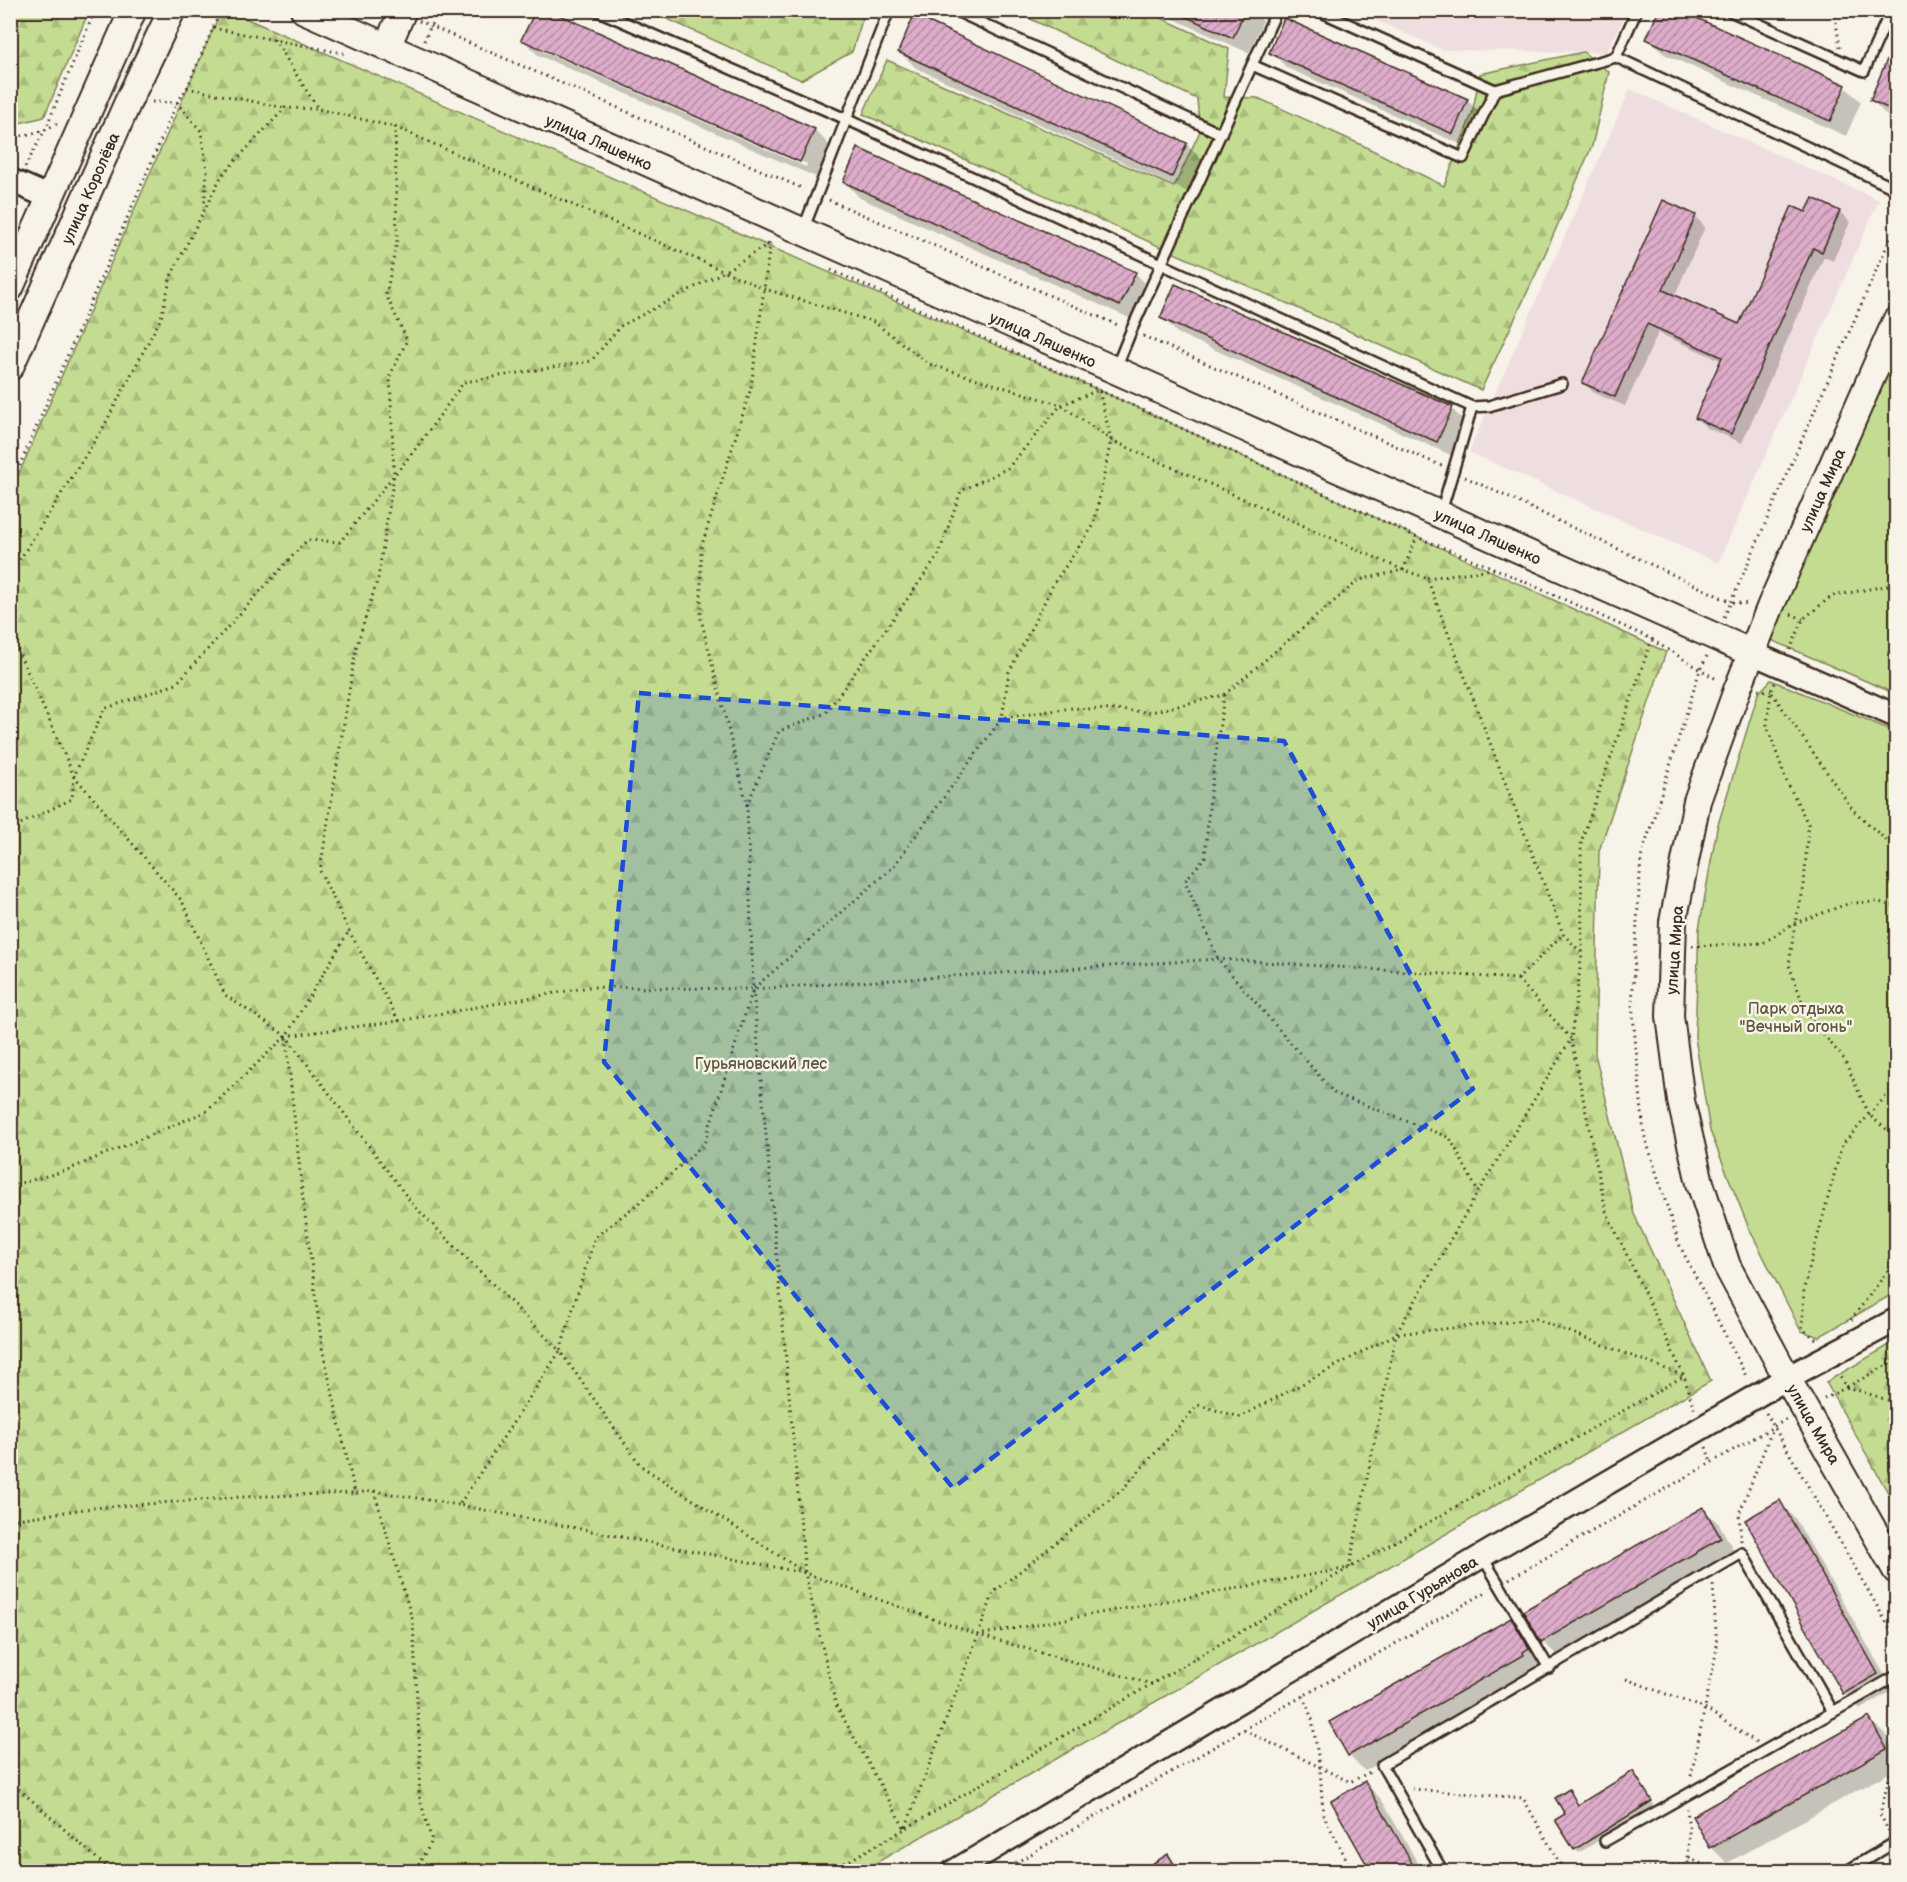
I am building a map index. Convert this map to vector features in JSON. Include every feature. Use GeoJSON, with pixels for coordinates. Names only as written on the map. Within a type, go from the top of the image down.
{"type":"FeatureCollection","features":[{"type":"Feature","properties":{"kind":"main road","name":"улица Королёва"},"geometry":{"type":"LineString","coordinates":[[10,288],[133,10]]}},
{"type":"Feature","properties":{"kind":"main road","name":"улица Королёва"},"geometry":{"type":"LineString","coordinates":[[10,367],[128,102],[172,10]]}},
{"type":"Feature","properties":{"kind":"main road","name":"улица Ляшенко"},"geometry":{"type":"LineString","coordinates":[[304,10],[1752,653]]}},
{"type":"Feature","properties":{"kind":"main road"},"geometry":{"type":"LineString","coordinates":[[387,47],[403,10]]}},
{"type":"Feature","properties":{"kind":"main road"},"geometry":{"type":"LineString","coordinates":[[49,197],[79,212]]}},
{"type":"Feature","properties":{"kind":"main road","name":"улица Мира"},"geometry":{"type":"LineString","coordinates":[[1896,321],[1752,653],[1697,801],[1673,922],[1670,1016],[1681,1101],[1700,1183],[1727,1266],[1787,1378],[1896,1570]]}},
{"type":"Feature","properties":{"kind":"street"},"geometry":{"type":"LineString","coordinates":[[13,181],[49,197]]}},
{"type":"Feature","properties":{"kind":"street","name":"улица Ляшенко"},"geometry":{"type":"LineString","coordinates":[[1752,653],[1896,716]]}},
{"type":"Feature","properties":{"kind":"street","name":"улица Гурьянова"},"geometry":{"type":"LineString","coordinates":[[956,1871],[1700,1428],[1825,1357],[1896,1320]]}},
{"type":"Feature","properties":{"kind":"lane"},"geometry":{"type":"LineString","coordinates":[[596,10],[846,119],[1472,407],[1489,406],[1562,384]]}},
{"type":"Feature","properties":{"kind":"lane"},"geometry":{"type":"LineString","coordinates":[[802,232],[889,10]]}},
{"type":"Feature","properties":{"kind":"lane"},"geometry":{"type":"LineString","coordinates":[[954,10],[1221,134]]}},
{"type":"Feature","properties":{"kind":"lane"},"geometry":{"type":"LineString","coordinates":[[1115,371],[1276,10]]}},
{"type":"Feature","properties":{"kind":"lane"},"geometry":{"type":"LineString","coordinates":[[1317,10],[1495,90],[1616,57],[1896,189]]}},
{"type":"Feature","properties":{"kind":"lane"},"geometry":{"type":"LineString","coordinates":[[1468,10],[1478,10]]}},
{"type":"Feature","properties":{"kind":"lane"},"geometry":{"type":"LineString","coordinates":[[1616,57],[1637,10]]}},
{"type":"Feature","properties":{"kind":"lane"},"geometry":{"type":"LineString","coordinates":[[1728,10],[1864,71],[1891,10]]}},
{"type":"Feature","properties":{"kind":"lane"},"geometry":{"type":"LineString","coordinates":[[1252,65],[1463,158],[1495,90]]}},
{"type":"Feature","properties":{"kind":"lane"},"geometry":{"type":"LineString","coordinates":[[1440,515],[1472,407]]}},
{"type":"Feature","properties":{"kind":"lane"},"geometry":{"type":"LineString","coordinates":[[1443,1872],[1382,1765],[1742,1553],[1833,1712]]}},
{"type":"Feature","properties":{"kind":"lane"},"geometry":{"type":"LineString","coordinates":[[1482,1556],[1549,1668]]}},
{"type":"Feature","properties":{"kind":"lane"},"geometry":{"type":"LineString","coordinates":[[1605,1841],[1896,1676]]}},
{"type":"Feature","properties":{"kind":"lane"},"geometry":{"type":"LineString","coordinates":[[1845,1872],[1895,1845]]}},
{"type":"Feature","properties":{"kind":"path"},"geometry":{"type":"LineString","coordinates":[[13,181],[45,130],[95,10]]}},
{"type":"Feature","properties":{"kind":"path"},"geometry":{"type":"LineString","coordinates":[[10,488],[177,103],[187,88],[221,10]]}},
{"type":"Feature","properties":{"kind":"path"},"geometry":{"type":"LineString","coordinates":[[438,10],[431,27],[1453,471],[1731,602],[1896,225]]}},
{"type":"Feature","properties":{"kind":"path"},"geometry":{"type":"LineString","coordinates":[[1834,10],[1843,61]]}},
{"type":"Feature","properties":{"kind":"path"},"geometry":{"type":"LineString","coordinates":[[213,28],[355,56]]}},
{"type":"Feature","properties":{"kind":"path"},"geometry":{"type":"LineString","coordinates":[[274,39],[318,109]]}},
{"type":"Feature","properties":{"kind":"path"},"geometry":{"type":"LineString","coordinates":[[187,88],[285,108],[318,109],[395,127],[765,289],[874,322],[929,364],[1061,405],[1111,440],[1403,570],[1427,578],[1496,569]]}},
{"type":"Feature","properties":{"kind":"path"},"geometry":{"type":"LineString","coordinates":[[177,103],[201,131],[207,171],[203,213]]}},
{"type":"Feature","properties":{"kind":"path"},"geometry":{"type":"LineString","coordinates":[[10,575],[104,426],[161,318],[171,276],[222,175],[285,108]]}},
{"type":"Feature","properties":{"kind":"path"},"geometry":{"type":"LineString","coordinates":[[395,127],[397,241],[386,296],[407,340],[390,376],[394,475],[378,578],[356,648],[320,870],[349,931],[399,1021]]}},
{"type":"Feature","properties":{"kind":"path"},"geometry":{"type":"LineString","coordinates":[[759,238],[770,243]]}},
{"type":"Feature","properties":{"kind":"path"},"geometry":{"type":"LineString","coordinates":[[10,829],[72,799],[74,776],[104,709],[176,684],[307,540],[340,542],[464,382],[591,361],[621,326],[725,271],[770,243]]}},
{"type":"Feature","properties":{"kind":"path"},"geometry":{"type":"LineString","coordinates":[[770,243],[751,388],[701,548],[701,619],[747,805],[753,989],[805,1573],[836,1705],[905,1829]]}},
{"type":"Feature","properties":{"kind":"path"},"geometry":{"type":"LineString","coordinates":[[823,267],[1099,390],[1417,537],[1496,569],[1652,639],[1700,670]]}},
{"type":"Feature","properties":{"kind":"path"},"geometry":{"type":"LineString","coordinates":[[747,805],[778,731],[826,713],[938,556],[961,491],[1008,468],[1061,405],[1099,390]]}},
{"type":"Feature","properties":{"kind":"path"},"geometry":{"type":"LineString","coordinates":[[459,1505],[560,1350],[595,1237],[644,1199],[704,1143],[753,989],[893,867],[1002,718],[1009,672],[1054,584],[1094,525],[1111,440],[1099,390]]}},
{"type":"Feature","properties":{"kind":"path"},"geometry":{"type":"LineString","coordinates":[[1403,570],[1417,537]]}},
{"type":"Feature","properties":{"kind":"path"},"geometry":{"type":"LineString","coordinates":[[1002,718],[1072,708],[1150,712],[1224,695],[1359,580],[1403,570]]}},
{"type":"Feature","properties":{"kind":"path"},"geometry":{"type":"LineString","coordinates":[[1427,578],[1563,934],[1582,953]]}},
{"type":"Feature","properties":{"kind":"path"},"geometry":{"type":"LineString","coordinates":[[1803,619],[1832,596],[1896,584]]}},
{"type":"Feature","properties":{"kind":"path"},"geometry":{"type":"LineString","coordinates":[[10,633],[74,776],[182,901],[225,995],[286,1036],[414,1206],[560,1350],[640,1466],[805,1573]]}},
{"type":"Feature","properties":{"kind":"path"},"geometry":{"type":"LineString","coordinates":[[1652,639],[1581,842],[1582,953],[1571,1039],[1606,1211],[1684,1376],[1711,1462]]}},
{"type":"Feature","properties":{"kind":"path"},"geometry":{"type":"LineString","coordinates":[[1896,849],[1853,810],[1772,691],[1767,725],[1786,780],[1808,824],[1804,887],[1795,923],[1789,965],[1807,1015],[1844,1059],[1869,1115],[1896,1137]]}},
{"type":"Feature","properties":{"kind":"path"},"geometry":{"type":"LineString","coordinates":[[1224,695],[1210,795],[1205,857],[1185,881],[1218,959],[1334,1093],[1450,1138],[1478,1192]]}},
{"type":"Feature","properties":{"kind":"path"},"geometry":{"type":"LineString","coordinates":[[1684,945],[1763,943],[1795,923],[1850,903],[1878,902],[1896,906]]}},
{"type":"Feature","properties":{"kind":"path"},"geometry":{"type":"LineString","coordinates":[[10,1186],[65,1171],[207,1111],[286,1036],[349,931]]}},
{"type":"Feature","properties":{"kind":"path"},"geometry":{"type":"LineString","coordinates":[[1518,979],[1563,934]]}},
{"type":"Feature","properties":{"kind":"path"},"geometry":{"type":"LineString","coordinates":[[286,1036],[399,1021],[589,987],[753,989],[1218,959],[1518,979],[1571,1039]]}},
{"type":"Feature","properties":{"kind":"path"},"geometry":{"type":"LineString","coordinates":[[286,1036],[302,1191],[322,1347],[355,1493]]}},
{"type":"Feature","properties":{"kind":"path"},"geometry":{"type":"LineString","coordinates":[[1349,1568],[1396,1334],[1478,1192],[1571,1039]]}},
{"type":"Feature","properties":{"kind":"path"},"geometry":{"type":"LineString","coordinates":[[1896,1096],[1886,1096],[1842,1145],[1804,1288],[1802,1329],[1821,1343],[1825,1357],[1847,1387],[1891,1401],[1896,1399]]}},
{"type":"Feature","properties":{"kind":"path"},"geometry":{"type":"LineString","coordinates":[[1846,1326],[1896,1260]]}},
{"type":"Feature","properties":{"kind":"path"},"geometry":{"type":"LineString","coordinates":[[905,1829],[994,1592],[1122,1490],[1198,1405],[1240,1417],[1396,1334],[1536,1319],[1684,1376]]}},
{"type":"Feature","properties":{"kind":"path"},"geometry":{"type":"LineString","coordinates":[[1000,1872],[1774,1426],[1896,1360]]}},
{"type":"Feature","properties":{"kind":"path"},"geometry":{"type":"LineString","coordinates":[[829,1872],[1349,1568],[1684,1376]]}},
{"type":"Feature","properties":{"kind":"path"},"geometry":{"type":"LineString","coordinates":[[1742,1553],[1738,1514],[1774,1426]]}},
{"type":"Feature","properties":{"kind":"path"},"geometry":{"type":"LineString","coordinates":[[374,1491],[412,1622],[420,1757],[419,1796],[432,1841],[414,1872]]}},
{"type":"Feature","properties":{"kind":"path"},"geometry":{"type":"LineString","coordinates":[[10,1520],[92,1508],[241,1497],[374,1491],[459,1505],[805,1573],[978,1635],[1152,1684]]}},
{"type":"Feature","properties":{"kind":"path"},"geometry":{"type":"LineString","coordinates":[[978,1635],[1349,1568]]}},
{"type":"Feature","properties":{"kind":"path"},"geometry":{"type":"LineString","coordinates":[[1395,1788],[1523,1798],[1564,1870],[1628,1870],[1688,1865],[1689,1831],[1685,1796],[1696,1761],[1717,1648],[1713,1570]]}},
{"type":"Feature","properties":{"kind":"path"},"geometry":{"type":"LineString","coordinates":[[1626,1679],[1706,1709],[1768,1749]]}},
{"type":"Feature","properties":{"kind":"path"},"geometry":{"type":"LineString","coordinates":[[1303,1696],[1312,1719],[1320,1768],[1323,1814],[1353,1872]]}},
{"type":"Feature","properties":{"kind":"path"},"geometry":{"type":"LineString","coordinates":[[1243,1730],[1350,1782],[1382,1765]]}},
{"type":"Feature","properties":{"kind":"path"},"geometry":{"type":"LineString","coordinates":[[1895,1845],[1880,1814],[1896,1751]]}},
{"type":"Feature","properties":{"kind":"path"},"geometry":{"type":"LineString","coordinates":[[10,1780],[112,1872]]}},
{"type":"Feature","properties":{"kind":"path"},"geometry":{"type":"LineString","coordinates":[[1689,1858],[1718,1872]]}},
{"type":"Feature","properties":{"kind":"path"},"geometry":{"type":"LineString","coordinates":[[1544,1872],[1559,1862]]}},
{"type":"Feature","properties":{"kind":"highlighted area"},"geometry":{"type":"Polygon","coordinates":[[[639,693],[1284,741],[1473,1089],[953,1488],[604,1062],[639,693]]]}},
{"type":"Feature","properties":{"kind":"shaded area"},"geometry":{"type":"Polygon","coordinates":[[[1355,11],[1627,11],[1607,52],[1443,50],[1355,11]]]}},
{"type":"Feature","properties":{"kind":"shaded area"},"geometry":{"type":"Polygon","coordinates":[[[1630,89],[1879,200],[1718,563],[1469,452],[1630,89]]]}},
{"type":"Feature","properties":{"kind":"green space"},"geometry":{"type":"Polygon","coordinates":[[[10,11],[89,11],[44,117],[11,125],[10,11]]]}},
{"type":"Feature","properties":{"kind":"green space","name":"Гурьяновский лес"},"geometry":{"type":"Polygon","coordinates":[[[221,11],[229,11],[1099,390],[1666,652],[1599,851],[1595,1054],[1634,1214],[1711,1381],[862,1871],[11,1871],[11,492],[221,11]]]}},
{"type":"Feature","properties":{"kind":"green space"},"geometry":{"type":"Polygon","coordinates":[[[650,11],[865,11],[852,52],[801,80],[650,11]]]}},
{"type":"Feature","properties":{"kind":"green space"},"geometry":{"type":"Polygon","coordinates":[[[1014,11],[1146,11],[1229,49],[1224,97],[1258,98],[1364,146],[1444,186],[1472,114],[1480,74],[1583,52],[1609,72],[1592,146],[1541,263],[1481,390],[863,114],[887,60],[1174,187],[1200,131],[1197,99],[1014,11]]]}},
{"type":"Feature","properties":{"kind":"green space"},"geometry":{"type":"Polygon","coordinates":[[[1896,349],[1896,694],[1769,639],[1896,349]]]}},
{"type":"Feature","properties":{"kind":"green space","name":"Парк отдыха \"Вечный огонь\""},"geometry":{"type":"Polygon","coordinates":[[[1771,680],[1896,732],[1896,1292],[1819,1337],[1801,1331],[1748,1226],[1710,1131],[1695,1037],[1699,929],[1717,828],[1758,694],[1771,680]]]}},
{"type":"Feature","properties":{"kind":"green space"},"geometry":{"type":"Polygon","coordinates":[[[1896,1341],[1896,1507],[1826,1382],[1896,1341]]]}},
{"type":"Feature","properties":{"kind":"building"},"geometry":{"type":"Polygon","coordinates":[[[536,10],[549,10],[815,129],[800,162],[521,40],[536,10]]]}},
{"type":"Feature","properties":{"kind":"building"},"geometry":{"type":"Polygon","coordinates":[[[1171,10],[1245,10],[1233,38],[1171,10]]]}},
{"type":"Feature","properties":{"kind":"building"},"geometry":{"type":"Polygon","coordinates":[[[1659,10],[1679,10],[1846,85],[1830,121],[1646,39],[1659,10]]]}},
{"type":"Feature","properties":{"kind":"building"},"geometry":{"type":"Polygon","coordinates":[[[914,15],[1187,143],[1172,177],[898,52],[914,15]]]}},
{"type":"Feature","properties":{"kind":"building"},"geometry":{"type":"Polygon","coordinates":[[[1284,18],[1468,99],[1453,134],[1269,53],[1284,18]]]}},
{"type":"Feature","properties":{"kind":"building"},"geometry":{"type":"Polygon","coordinates":[[[1896,38],[1896,112],[1870,100],[1896,38]]]}},
{"type":"Feature","properties":{"kind":"building"},"geometry":{"type":"Polygon","coordinates":[[[858,148],[1136,272],[1120,306],[843,182],[858,148]]]}},
{"type":"Feature","properties":{"kind":"building"},"geometry":{"type":"Polygon","coordinates":[[[1813,198],[1840,211],[1822,252],[1813,248],[1731,434],[1695,418],[1722,357],[1647,324],[1615,397],[1582,383],[1663,200],[1696,215],[1663,290],[1739,324],[1792,206],[1806,212],[1813,198]]]}},
{"type":"Feature","properties":{"kind":"building"},"geometry":{"type":"Polygon","coordinates":[[[1175,284],[1453,407],[1437,442],[1160,318],[1175,284]]]}},
{"type":"Feature","properties":{"kind":"building"},"geometry":{"type":"Polygon","coordinates":[[[1780,1500],[1878,1674],[1843,1694],[1745,1520],[1780,1500]]]}},
{"type":"Feature","properties":{"kind":"building"},"geometry":{"type":"Polygon","coordinates":[[[1703,1507],[1721,1538],[1541,1642],[1523,1611],[1703,1507]]]}},
{"type":"Feature","properties":{"kind":"building"},"geometry":{"type":"Polygon","coordinates":[[[1511,1618],[1529,1648],[1523,1652],[1524,1655],[1348,1756],[1329,1722],[1511,1618]]]}},
{"type":"Feature","properties":{"kind":"building"},"geometry":{"type":"Polygon","coordinates":[[[1869,1717],[1887,1749],[1710,1848],[1692,1816],[1869,1717]]]}},
{"type":"Feature","properties":{"kind":"building"},"geometry":{"type":"Polygon","coordinates":[[[1633,1771],[1652,1801],[1574,1850],[1555,1820],[1565,1814],[1555,1798],[1569,1789],[1578,1805],[1633,1771]]]}},
{"type":"Feature","properties":{"kind":"building"},"geometry":{"type":"Polygon","coordinates":[[[1365,1781],[1417,1872],[1371,1872],[1331,1801],[1365,1781]]]}},
{"type":"Feature","properties":{"kind":"building"},"geometry":{"type":"Polygon","coordinates":[[[1168,1854],[1179,1872],[1139,1872],[1168,1854]]]}}]}
